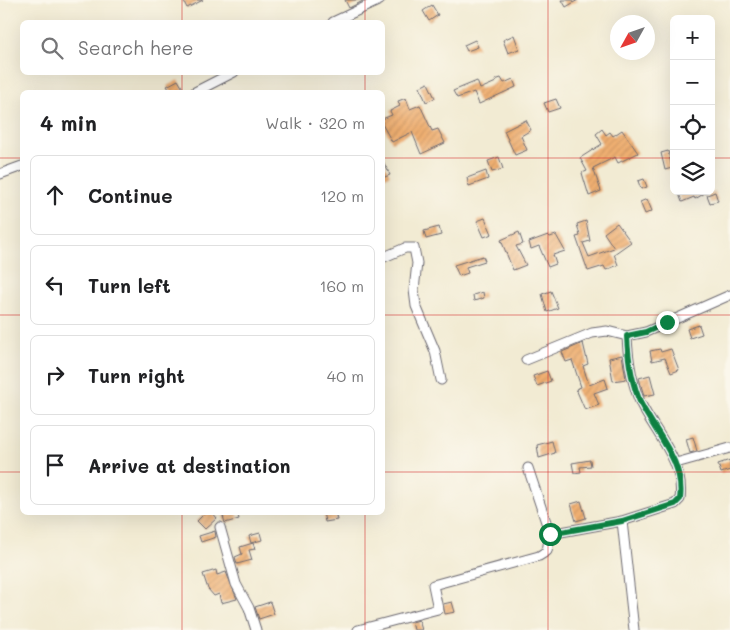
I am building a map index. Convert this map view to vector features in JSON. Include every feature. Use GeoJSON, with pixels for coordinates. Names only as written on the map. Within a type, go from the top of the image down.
{"type":"FeatureCollection","features":[{"type":"Feature","properties":{"kind":"street"},"geometry":{"type":"LineString","coordinates":[[337,20],[379,0]]}},
{"type":"Feature","properties":{"kind":"street"},"geometry":{"type":"LineString","coordinates":[[202,90],[229,75]]}},
{"type":"Feature","properties":{"kind":"street"},"geometry":{"type":"LineString","coordinates":[[0,174],[20,167]]}},
{"type":"Feature","properties":{"kind":"street"},"geometry":{"type":"LineString","coordinates":[[385,257],[406,248],[414,248],[417,263],[414,290],[416,306],[435,351],[441,380]]}},
{"type":"Feature","properties":{"kind":"street"},"geometry":{"type":"LineString","coordinates":[[526,360],[592,333],[607,331],[627,336],[646,332],[730,295]]}},
{"type":"Feature","properties":{"kind":"street"},"geometry":{"type":"LineString","coordinates":[[550,534],[622,521],[678,502],[680,481],[676,463],[641,403],[629,367],[627,336]]}},
{"type":"Feature","properties":{"kind":"street"},"geometry":{"type":"LineString","coordinates":[[676,463],[730,448]]}},
{"type":"Feature","properties":{"kind":"street"},"geometry":{"type":"LineString","coordinates":[[358,630],[438,609],[434,585],[540,556],[546,551],[550,544],[550,534],[528,468]]}},
{"type":"Feature","properties":{"kind":"street"},"geometry":{"type":"LineString","coordinates":[[622,521],[634,630]]}},
{"type":"Feature","properties":{"kind":"street"},"geometry":{"type":"LineString","coordinates":[[220,527],[236,584],[249,608],[256,630]]}},
{"type":"Feature","properties":{"kind":"building"},"geometry":{"type":"Polygon","coordinates":[[[183,0],[203,0],[187,8],[183,0]]]}},
{"type":"Feature","properties":{"kind":"building"},"geometry":{"type":"Polygon","coordinates":[[[345,0],[365,0],[349,8],[345,0]]]}},
{"type":"Feature","properties":{"kind":"building"},"geometry":{"type":"Polygon","coordinates":[[[562,0],[578,0],[566,7],[562,0]]]}},
{"type":"Feature","properties":{"kind":"building"},"geometry":{"type":"Polygon","coordinates":[[[432,5],[438,15],[429,21],[423,11],[432,5]]]}},
{"type":"Feature","properties":{"kind":"building"},"geometry":{"type":"Polygon","coordinates":[[[514,35],[519,49],[508,53],[503,40],[514,35]]]}},
{"type":"Feature","properties":{"kind":"building"},"geometry":{"type":"Polygon","coordinates":[[[475,40],[478,47],[467,51],[464,45],[475,40]]]}},
{"type":"Feature","properties":{"kind":"building"},"geometry":{"type":"Polygon","coordinates":[[[501,78],[504,83],[513,79],[516,87],[479,104],[474,92],[457,98],[453,91],[477,81],[480,89],[501,78]]]}},
{"type":"Feature","properties":{"kind":"building"},"geometry":{"type":"Polygon","coordinates":[[[178,80],[184,90],[170,90],[167,86],[178,80]]]}},
{"type":"Feature","properties":{"kind":"building"},"geometry":{"type":"Polygon","coordinates":[[[428,83],[435,98],[426,102],[420,87],[428,83]]]}},
{"type":"Feature","properties":{"kind":"building"},"geometry":{"type":"Polygon","coordinates":[[[406,98],[410,109],[420,105],[432,131],[438,129],[445,143],[421,154],[412,132],[392,142],[385,129],[385,118],[392,115],[390,111],[400,106],[398,101],[406,98]]]}},
{"type":"Feature","properties":{"kind":"building"},"geometry":{"type":"Polygon","coordinates":[[[556,99],[560,108],[548,112],[544,103],[556,99]]]}},
{"type":"Feature","properties":{"kind":"building"},"geometry":{"type":"Polygon","coordinates":[[[526,120],[531,130],[521,136],[527,150],[515,155],[504,131],[526,120]]]}},
{"type":"Feature","properties":{"kind":"building"},"geometry":{"type":"Polygon","coordinates":[[[602,129],[606,135],[610,132],[613,136],[622,130],[638,153],[618,163],[615,157],[593,168],[601,191],[589,196],[582,173],[587,171],[580,158],[602,144],[596,134],[602,129]]]}},
{"type":"Feature","properties":{"kind":"building"},"geometry":{"type":"Polygon","coordinates":[[[668,151],[670,169],[665,170],[661,153],[668,151]]]}},
{"type":"Feature","properties":{"kind":"building"},"geometry":{"type":"Polygon","coordinates":[[[499,157],[503,169],[492,172],[488,161],[499,157]]]}},
{"type":"Feature","properties":{"kind":"building"},"geometry":{"type":"Polygon","coordinates":[[[385,165],[390,175],[385,177],[385,165]]]}},
{"type":"Feature","properties":{"kind":"building"},"geometry":{"type":"Polygon","coordinates":[[[486,171],[488,179],[469,186],[467,178],[486,171]]]}},
{"type":"Feature","properties":{"kind":"building"},"geometry":{"type":"Polygon","coordinates":[[[644,179],[647,187],[641,189],[638,181],[644,179]]]}},
{"type":"Feature","properties":{"kind":"building"},"geometry":{"type":"Polygon","coordinates":[[[715,192],[718,201],[710,203],[707,195],[715,195],[715,192]]]}},
{"type":"Feature","properties":{"kind":"building"},"geometry":{"type":"Polygon","coordinates":[[[679,195],[702,195],[695,199],[694,197],[682,202],[679,195]]]}},
{"type":"Feature","properties":{"kind":"building"},"geometry":{"type":"Polygon","coordinates":[[[647,199],[652,211],[645,214],[640,202],[647,199]]]}},
{"type":"Feature","properties":{"kind":"building"},"geometry":{"type":"Polygon","coordinates":[[[485,218],[492,234],[484,237],[477,221],[485,218]]]}},
{"type":"Feature","properties":{"kind":"building"},"geometry":{"type":"Polygon","coordinates":[[[586,221],[590,241],[583,243],[589,257],[614,248],[604,233],[617,223],[631,242],[614,254],[618,265],[606,270],[604,266],[588,271],[576,237],[580,236],[577,224],[586,221]]]}},
{"type":"Feature","properties":{"kind":"building"},"geometry":{"type":"Polygon","coordinates":[[[439,227],[441,235],[426,239],[424,231],[439,227]]]}},
{"type":"Feature","properties":{"kind":"building"},"geometry":{"type":"Polygon","coordinates":[[[519,232],[523,244],[516,246],[526,265],[513,270],[501,240],[519,232]]]}},
{"type":"Feature","properties":{"kind":"building"},"geometry":{"type":"Polygon","coordinates":[[[548,235],[550,237],[556,235],[565,251],[553,255],[556,264],[548,267],[539,246],[531,249],[529,242],[548,235]]]}},
{"type":"Feature","properties":{"kind":"building"},"geometry":{"type":"Polygon","coordinates":[[[483,256],[485,261],[466,267],[468,273],[459,276],[454,265],[483,256]]]}},
{"type":"Feature","properties":{"kind":"building"},"geometry":{"type":"Polygon","coordinates":[[[551,291],[558,308],[547,312],[542,294],[551,291]]]}},
{"type":"Feature","properties":{"kind":"building"},"geometry":{"type":"Polygon","coordinates":[[[483,292],[484,298],[474,301],[473,295],[483,292]]]}},
{"type":"Feature","properties":{"kind":"building"},"geometry":{"type":"Polygon","coordinates":[[[699,325],[702,334],[690,338],[687,329],[699,325]]]}},
{"type":"Feature","properties":{"kind":"building"},"geometry":{"type":"Polygon","coordinates":[[[583,343],[588,364],[583,366],[589,385],[605,379],[608,388],[594,393],[599,405],[585,410],[576,389],[581,387],[572,360],[566,362],[562,352],[583,343]]]}},
{"type":"Feature","properties":{"kind":"building"},"geometry":{"type":"Polygon","coordinates":[[[660,349],[661,352],[671,349],[679,370],[671,373],[665,358],[652,361],[650,351],[660,349]]]}},
{"type":"Feature","properties":{"kind":"building"},"geometry":{"type":"Polygon","coordinates":[[[622,355],[626,379],[613,381],[609,358],[622,355]]]}},
{"type":"Feature","properties":{"kind":"building"},"geometry":{"type":"Polygon","coordinates":[[[547,371],[551,381],[537,386],[533,376],[547,371]]]}},
{"type":"Feature","properties":{"kind":"building"},"geometry":{"type":"Polygon","coordinates":[[[650,375],[655,394],[644,396],[639,378],[650,375]]]}},
{"type":"Feature","properties":{"kind":"building"},"geometry":{"type":"Polygon","coordinates":[[[693,437],[697,451],[690,453],[686,439],[693,437]]]}},
{"type":"Feature","properties":{"kind":"building"},"geometry":{"type":"Polygon","coordinates":[[[552,441],[555,453],[539,458],[537,445],[552,441]]]}},
{"type":"Feature","properties":{"kind":"building"},"geometry":{"type":"Polygon","coordinates":[[[590,460],[591,466],[580,467],[581,472],[574,473],[572,463],[590,460]]]}},
{"type":"Feature","properties":{"kind":"building"},"geometry":{"type":"Polygon","coordinates":[[[730,460],[730,470],[721,473],[718,464],[730,460]]]}},
{"type":"Feature","properties":{"kind":"building"},"geometry":{"type":"Polygon","coordinates":[[[581,501],[586,518],[576,521],[571,504],[581,501]]]}},
{"type":"Feature","properties":{"kind":"building"},"geometry":{"type":"Polygon","coordinates":[[[203,515],[214,515],[217,518],[205,529],[197,521],[203,515]]]}},
{"type":"Feature","properties":{"kind":"building"},"geometry":{"type":"Polygon","coordinates":[[[238,515],[239,519],[225,523],[223,516],[238,515]]]}},
{"type":"Feature","properties":{"kind":"building"},"geometry":{"type":"Polygon","coordinates":[[[324,515],[336,515],[337,520],[325,522],[324,515]]]}},
{"type":"Feature","properties":{"kind":"building"},"geometry":{"type":"Polygon","coordinates":[[[215,531],[216,537],[201,542],[199,536],[215,531]]]}},
{"type":"Feature","properties":{"kind":"building"},"geometry":{"type":"Polygon","coordinates":[[[260,533],[262,540],[251,543],[249,536],[260,533]]]}},
{"type":"Feature","properties":{"kind":"building"},"geometry":{"type":"Polygon","coordinates":[[[253,543],[255,549],[249,550],[252,560],[237,564],[235,557],[242,554],[240,547],[253,543]]]}},
{"type":"Feature","properties":{"kind":"building"},"geometry":{"type":"Polygon","coordinates":[[[216,570],[217,575],[226,572],[237,599],[221,603],[219,594],[214,596],[208,589],[203,574],[216,570]]]}},
{"type":"Feature","properties":{"kind":"building"},"geometry":{"type":"Polygon","coordinates":[[[270,602],[274,614],[259,619],[255,607],[270,602]]]}},
{"type":"Feature","properties":{"kind":"building"},"geometry":{"type":"Polygon","coordinates":[[[452,602],[455,612],[445,614],[443,604],[452,602]]]}},
{"type":"Feature","properties":{"kind":"building"},"geometry":{"type":"Polygon","coordinates":[[[419,620],[422,630],[414,630],[412,622],[419,620]]]}},
{"type":"Feature","properties":{"kind":"route"},"geometry":{"type":"LineString","coordinates":[[550,534],[622,521],[675,504],[680,499],[681,490],[676,463],[641,403],[629,367],[627,336],[646,332],[667,322]]}}]}
